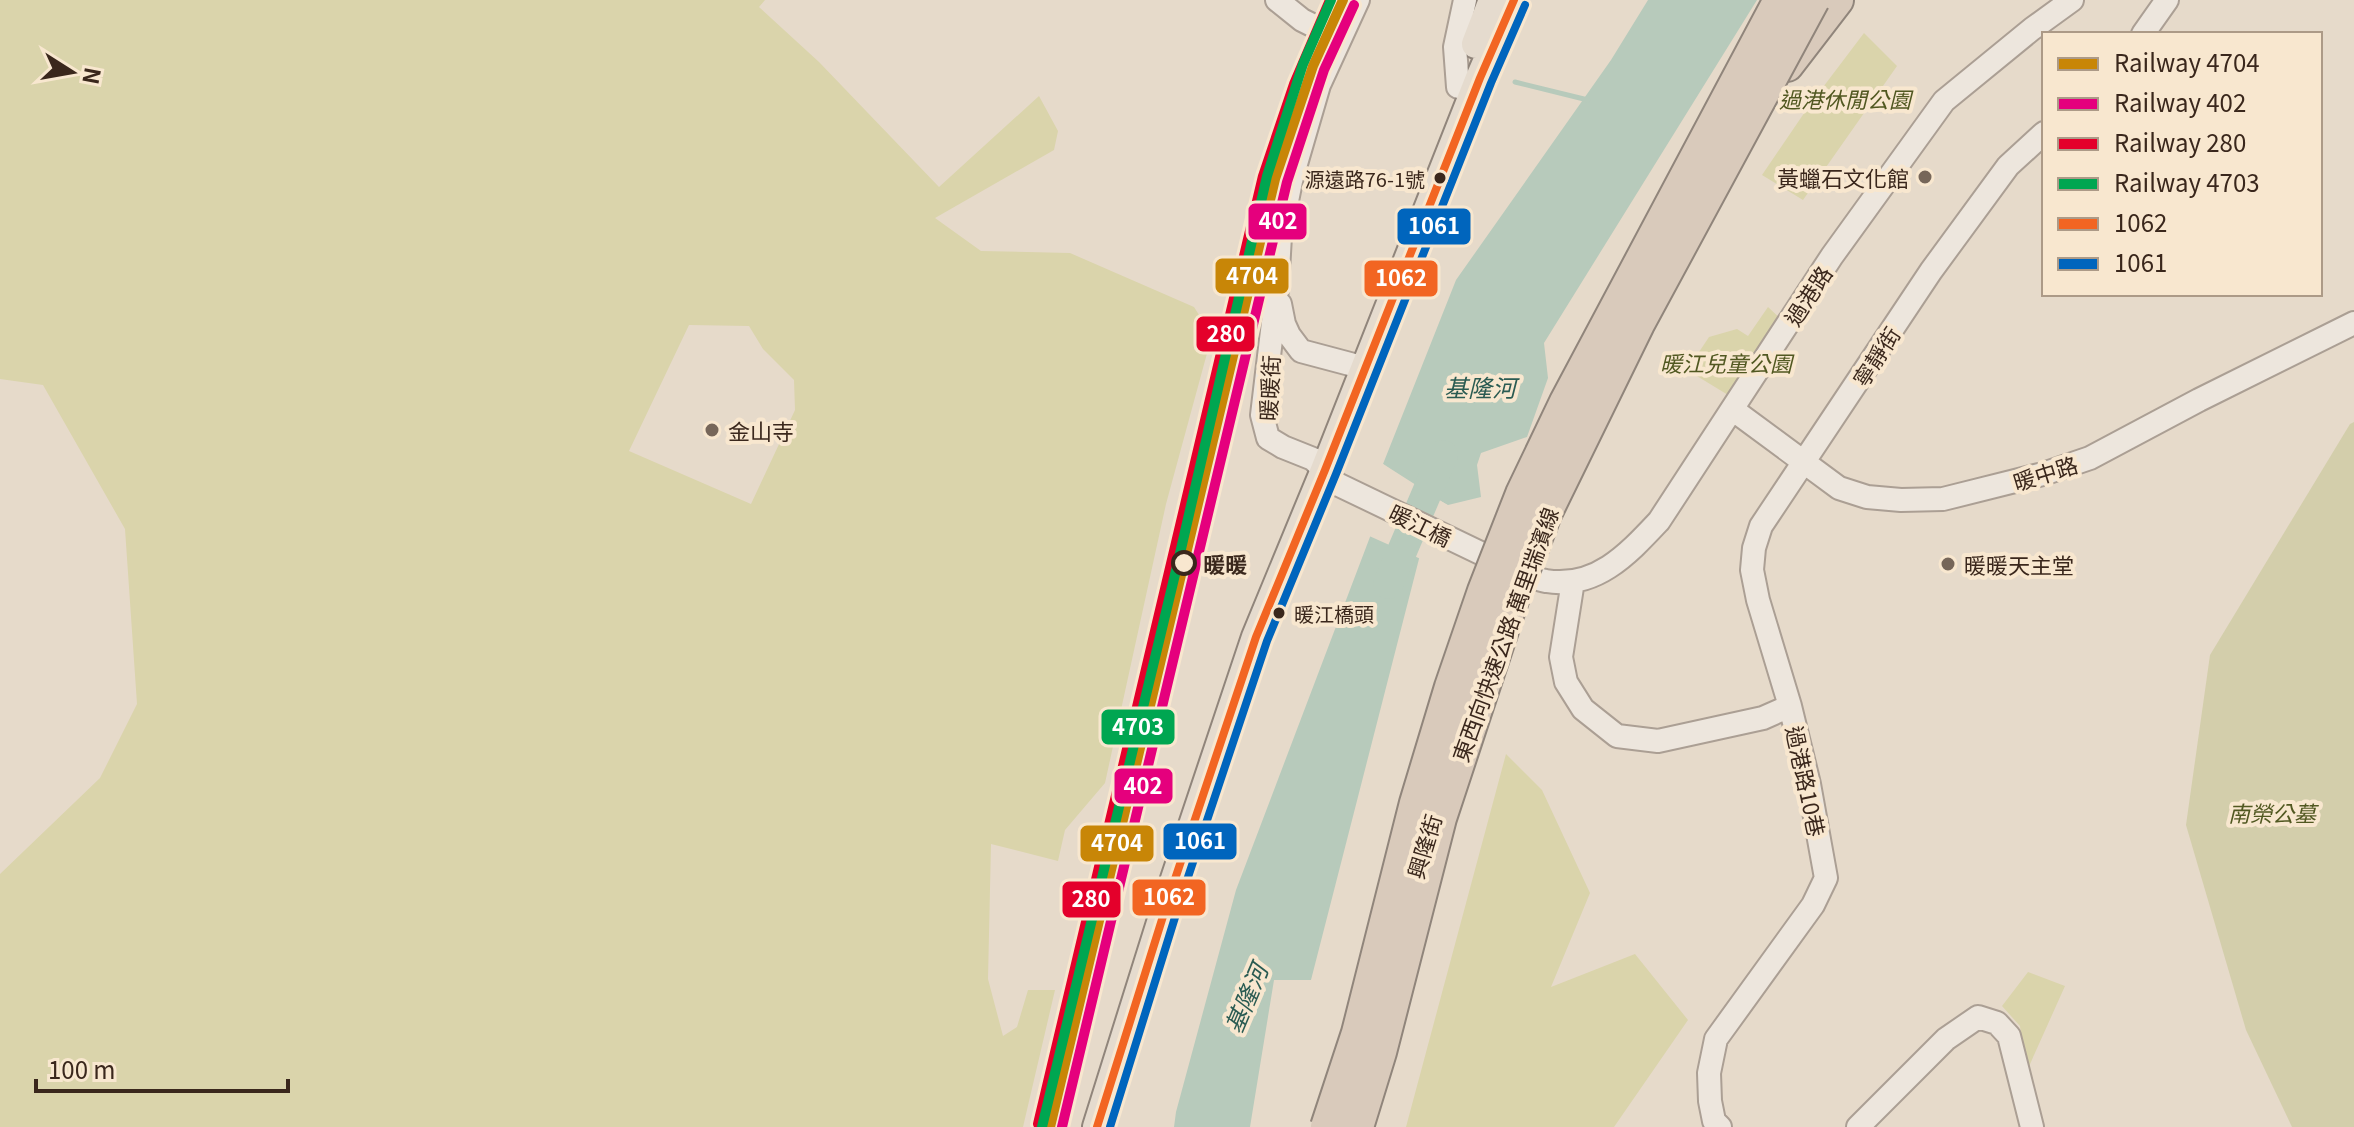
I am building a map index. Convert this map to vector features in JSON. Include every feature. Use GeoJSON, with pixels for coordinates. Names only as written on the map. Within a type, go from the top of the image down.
{"type":"FeatureCollection","features":[{"type":"Feature","properties":{"kind":"highway","name":"東西向快速公路 萬里瑞濱線"},"geometry":{"type":"LineString","coordinates":[[1327,1127],[1358,1033],[1416,803],[1451,687],[1522,494],[1580,374],[1780,0]]}},
{"type":"Feature","properties":{"kind":"highway","name":"東西向快速公路 萬里瑞濱線"},"geometry":{"type":"LineString","coordinates":[[1357,1127],[1380,1052],[1440,818],[1512,600],[1545,514],[1638,324],[1813,0]]}},
{"type":"Feature","properties":{"kind":"highway"},"geometry":{"type":"LineString","coordinates":[[1767,88],[1837,0]]}},
{"type":"Feature","properties":{"kind":"main road"},"geometry":{"type":"LineString","coordinates":[[1358,365],[1486,42],[1493,0]]}},
{"type":"Feature","properties":{"kind":"main road"},"geometry":{"type":"LineString","coordinates":[[1097,1127],[1170,894],[1256,637],[1325,471],[1358,365],[1458,87],[1514,0]]}},
{"type":"Feature","properties":{"kind":"main road"},"geometry":{"type":"LineString","coordinates":[[1079,1127],[1241,630],[1325,471]]}},
{"type":"Feature","properties":{"kind":"street"},"geometry":{"type":"LineString","coordinates":[[1277,0],[1302,20],[1340,39]]}},
{"type":"Feature","properties":{"kind":"street","name":"暖暖街"},"geometry":{"type":"LineString","coordinates":[[1325,471],[1268,438],[1262,415],[1280,236],[1291,181],[1319,85],[1358,0]]}},
{"type":"Feature","properties":{"kind":"street"},"geometry":{"type":"LineString","coordinates":[[1458,87],[1455,47],[1465,0]]}},
{"type":"Feature","properties":{"kind":"street","name":"過港路"},"geometry":{"type":"LineString","coordinates":[[1505,564],[1546,581],[1573,581],[1592,578],[1627,554],[1659,521],[1832,256],[1944,101],[2072,0]]}},
{"type":"Feature","properties":{"kind":"street"},"geometry":{"type":"LineString","coordinates":[[2144,32],[2167,0]]}},
{"type":"Feature","properties":{"kind":"street","name":"寧靜街"},"geometry":{"type":"LineString","coordinates":[[1790,706],[1752,570],[1754,548],[1761,526],[1931,271],[2008,166],[2042,135]]}},
{"type":"Feature","properties":{"kind":"street","name":"暖暖街"},"geometry":{"type":"LineString","coordinates":[[1277,289],[1284,324],[1301,351],[1358,365]]}},
{"type":"Feature","properties":{"kind":"street","name":"暖中路"},"geometry":{"type":"LineString","coordinates":[[1732,409],[1839,488],[1867,497],[1943,499],[2090,458],[2354,323]]}},
{"type":"Feature","properties":{"kind":"street","name":"暖江橋"},"geometry":{"type":"LineString","coordinates":[[1325,471],[1505,564]]}},
{"type":"Feature","properties":{"kind":"street","name":"興隆街"},"geometry":{"type":"LineString","coordinates":[[1339,1127],[1505,564]]}},
{"type":"Feature","properties":{"kind":"street","name":"過港路10巷"},"geometry":{"type":"LineString","coordinates":[[1573,581],[1561,657],[1566,682],[1583,709],[1617,736],[1658,741],[1763,718],[1790,706],[1826,878],[1813,905],[1716,1039],[1709,1073],[1714,1121],[1720,1127]]}},
{"type":"Feature","properties":{"kind":"street"},"geometry":{"type":"LineString","coordinates":[[1858,1127],[1946,1039],[1978,1017],[1997,1023],[2009,1036],[2032,1127]]}},
{"type":"Feature","properties":{"kind":"green space"},"geometry":{"type":"Polygon","coordinates":[[[0,0],[765,0],[759,7],[819,62],[939,187],[1039,96],[1058,131],[1054,150],[935,218],[981,251],[1070,253],[1194,307],[1212,335],[1166,504],[1105,783],[1065,830],[1058,861],[991,844],[988,979],[1003,1036],[1017,1027],[1028,990],[1055,990],[1023,1127],[0,1127],[0,874],[100,778],[137,704],[125,529],[43,385],[0,379],[0,0]],[[689,325],[629,451],[751,504],[795,410],[794,380],[763,349],[749,326],[689,325]]]}},
{"type":"Feature","properties":{"kind":"green space","name":"過港休閒公園"},"geometry":{"type":"Polygon","coordinates":[[[1864,33],[1897,66],[1803,200],[1762,175],[1864,33]]]}},
{"type":"Feature","properties":{"kind":"green space","name":"暖江兒童公園"},"geometry":{"type":"Polygon","coordinates":[[[1768,307],[1782,320],[1733,398],[1687,370],[1709,337],[1737,329],[1748,336],[1768,307]]]}},
{"type":"Feature","properties":{"kind":"green space","name":"南榮公墓"},"geometry":{"type":"Polygon","coordinates":[[[2354,422],[2354,1127],[2292,1127],[2246,1030],[2186,825],[2210,655],[2354,422]]]}},
{"type":"Feature","properties":{"kind":"green space"},"geometry":{"type":"Polygon","coordinates":[[[1506,754],[1542,790],[1590,893],[1551,987],[1635,954],[1688,1020],[1614,1127],[1406,1127],[1506,754]]]}},
{"type":"Feature","properties":{"kind":"green space"},"geometry":{"type":"Polygon","coordinates":[[[2028,972],[2065,986],[2026,1073],[2020,1026],[2002,1006],[2028,972]]]}},
{"type":"Feature","properties":{"kind":"water","name":"基隆河"},"geometry":{"type":"Polygon","coordinates":[[[1648,0],[1757,0],[1544,343],[1548,378],[1527,437],[1481,453],[1477,465],[1481,497],[1448,505],[1414,487],[1383,464],[1456,280],[1611,60],[1648,0]]]}},
{"type":"Feature","properties":{"kind":"water"},"geometry":{"type":"Polygon","coordinates":[[[1373,529],[1420,555],[1311,980],[1274,980],[1250,1127],[1174,1127],[1236,890],[1373,529]]]}},
{"type":"Feature","properties":{"kind":"pier"},"geometry":{"type":"Polygon","coordinates":[[[1380,462],[1452,508],[1446,509],[1412,491],[1381,467],[1380,462]]]}},
{"type":"Feature","properties":{"kind":"pier"},"geometry":{"type":"Polygon","coordinates":[[[1372,525],[1423,552],[1423,560],[1367,535],[1372,525]]]}},
{"type":"Feature","properties":{"kind":"waterway"},"geometry":{"type":"LineString","coordinates":[[1515,82],[1588,100]]}},
{"type":"Feature","properties":{"kind":"waterway","name":"基隆河"},"geometry":{"type":"LineString","coordinates":[[1388,584],[1443,455]]}},
{"type":"Feature","properties":{"kind":"rail line","name":"280"},"geometry":{"type":"LineString","coordinates":[[1038,1124],[1263,176],[1294,84],[1330,0]]}},
{"type":"Feature","properties":{"kind":"rail line","name":"4703"},"geometry":{"type":"LineString","coordinates":[[1042,1127],[1267,176],[1303,64],[1331,0]]}},
{"type":"Feature","properties":{"kind":"rail line","name":"4704"},"geometry":{"type":"LineString","coordinates":[[1050,1127],[1275,179],[1313,66],[1343,0]]}},
{"type":"Feature","properties":{"kind":"rail line","name":"402"},"geometry":{"type":"LineString","coordinates":[[1062,1127],[1287,182],[1324,70],[1354,5]]}},
{"type":"Feature","properties":{"kind":"transit line","name":"1062"},"geometry":{"type":"LineString","coordinates":[[1097,1127],[1170,894],[1256,637],[1514,0]]}},
{"type":"Feature","properties":{"kind":"transit line","name":"1061"},"geometry":{"type":"LineString","coordinates":[[1110,1127],[1181,898],[1267,641],[1525,5]]}},
{"type":"Feature","properties":{"kind":"place","name":"黃蠟石文化館"},"geometry":{"type":"Point","coordinates":[1925,177]}},
{"type":"Feature","properties":{"kind":"place","name":"源遠路76-1號"},"geometry":{"type":"Point","coordinates":[1440,178]}},
{"type":"Feature","properties":{"kind":"place","name":"金山寺"},"geometry":{"type":"Point","coordinates":[712,430]}},
{"type":"Feature","properties":{"kind":"place","name":"暖暖"},"geometry":{"type":"Point","coordinates":[1184,563]}},
{"type":"Feature","properties":{"kind":"place","name":"暖暖天主堂"},"geometry":{"type":"Point","coordinates":[1948,564]}},
{"type":"Feature","properties":{"kind":"place","name":"暖江橋頭"},"geometry":{"type":"Point","coordinates":[1279,613]}}]}
